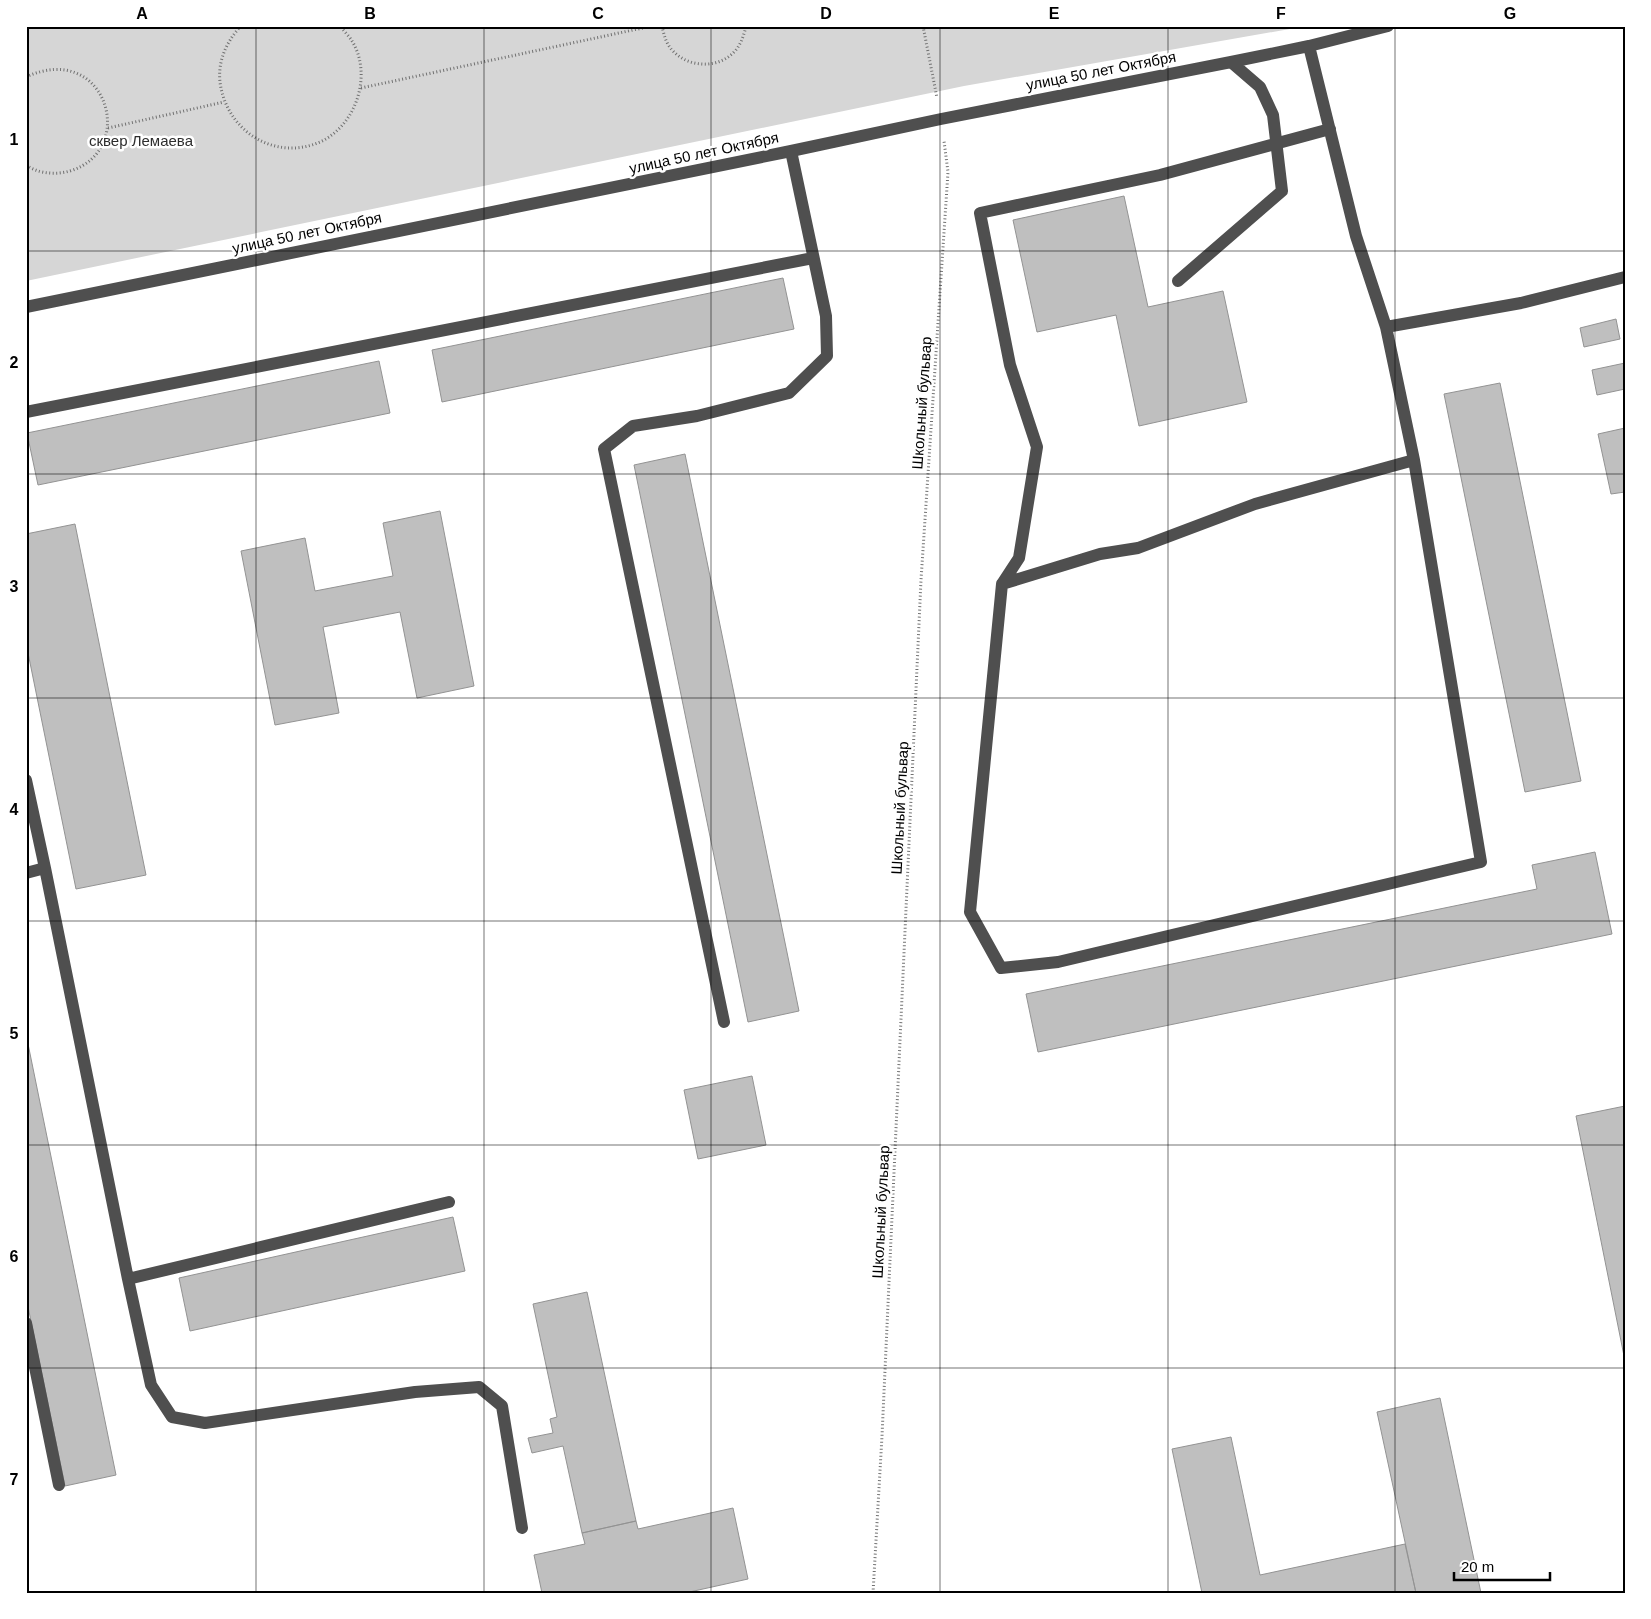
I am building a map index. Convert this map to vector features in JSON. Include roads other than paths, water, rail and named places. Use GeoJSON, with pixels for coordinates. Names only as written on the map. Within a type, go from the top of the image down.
{"type":"FeatureCollection","features":[{"type":"Feature","properties":{"kind":"street","name":"улица 50 лет Октября"},"geometry":{"type":"LineString","coordinates":[[26,307],[791,152],[941,119],[1309,46],[1388,26]]}},
{"type":"Feature","properties":{"kind":"street"},"geometry":{"type":"LineString","coordinates":[[1309,46],[1330,129],[1356,236],[1386,327],[1414,460],[1481,862],[1058,962],[1001,968],[970,912],[1002,584],[1019,558],[1037,447],[1010,365],[980,213],[1160,175],[1330,129]]}},
{"type":"Feature","properties":{"kind":"street"},"geometry":{"type":"LineString","coordinates":[[1178,281],[1282,192],[1273,115],[1260,87],[1231,62]]}},
{"type":"Feature","properties":{"kind":"street"},"geometry":{"type":"LineString","coordinates":[[724,1022],[604,449],[633,426],[697,416],[789,393],[827,356],[826,316],[791,152]]}},
{"type":"Feature","properties":{"kind":"street"},"geometry":{"type":"LineString","coordinates":[[26,412],[813,258]]}},
{"type":"Feature","properties":{"kind":"street"},"geometry":{"type":"LineString","coordinates":[[1386,327],[1522,303],[1625,277]]}},
{"type":"Feature","properties":{"kind":"street"},"geometry":{"type":"LineString","coordinates":[[1002,584],[1100,554],[1138,548],[1255,504],[1414,460]]}},
{"type":"Feature","properties":{"kind":"street"},"geometry":{"type":"LineString","coordinates":[[26,780],[151,1385],[172,1417],[205,1423],[415,1392],[479,1387],[502,1406],[522,1528]]}},
{"type":"Feature","properties":{"kind":"street"},"geometry":{"type":"LineString","coordinates":[[26,873],[45,868]]}},
{"type":"Feature","properties":{"kind":"street"},"geometry":{"type":"LineString","coordinates":[[128,1279],[449,1202]]}},
{"type":"Feature","properties":{"kind":"street"},"geometry":{"type":"LineString","coordinates":[[26,1323],[59,1485]]}},
{"type":"Feature","properties":{"kind":"park label","name":"сквер Лемаева"},"geometry":{"type":"Point","coordinates":[141,141]}}]}
